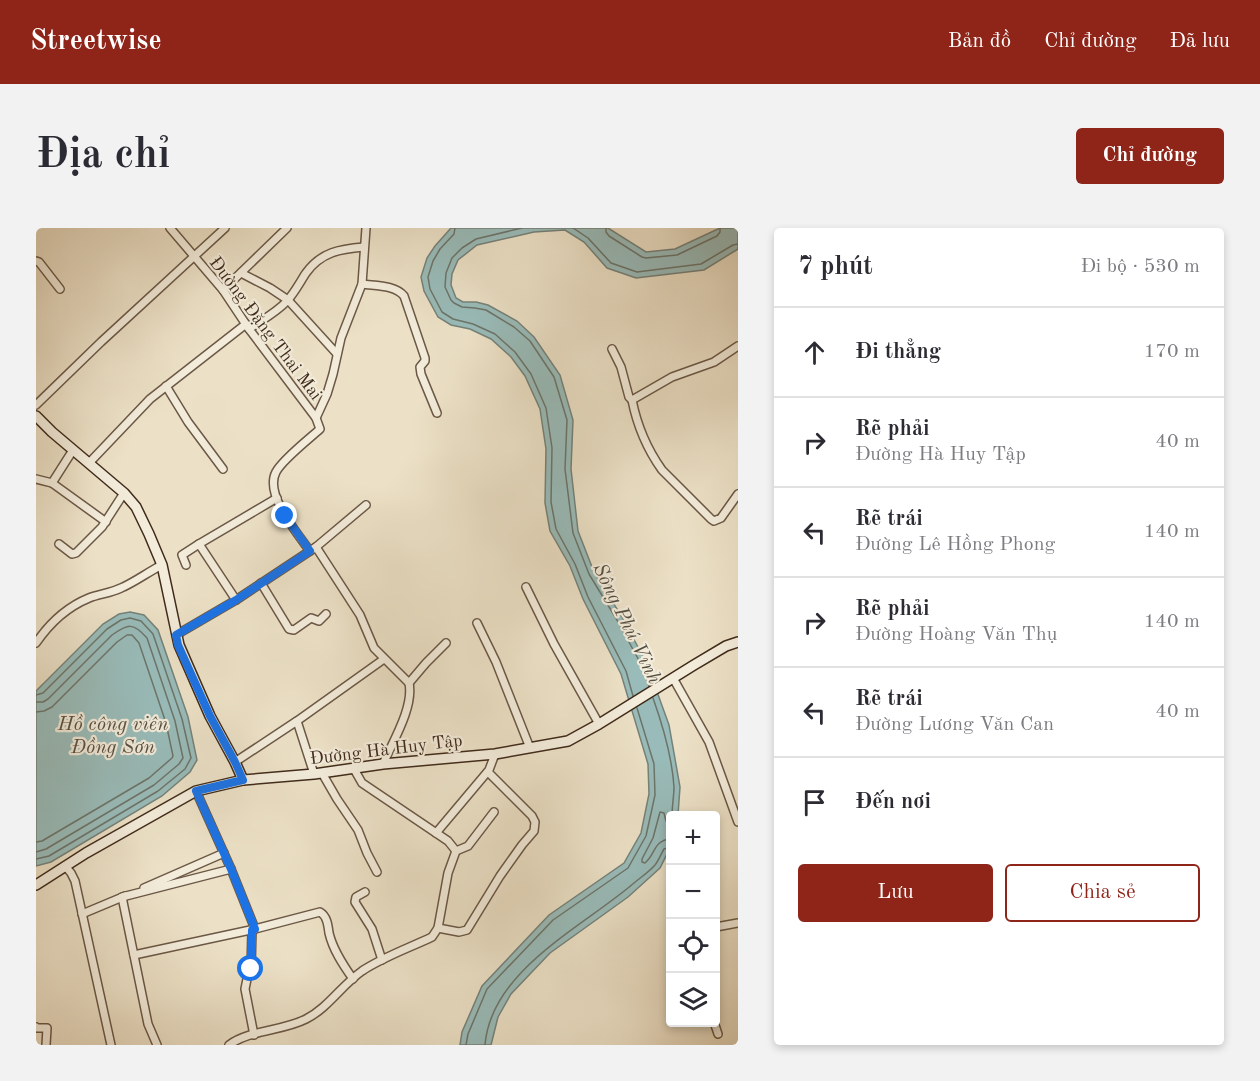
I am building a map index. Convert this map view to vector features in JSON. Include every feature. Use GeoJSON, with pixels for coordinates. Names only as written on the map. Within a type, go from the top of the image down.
{"type":"FeatureCollection","features":[{"type":"Feature","properties":{"kind":"main road"},"geometry":{"type":"LineString","coordinates":[[36,416],[124,493],[136,507],[162,565],[178,645],[210,716],[243,780]]}},
{"type":"Feature","properties":{"kind":"main road","name":"Đường Hà Huy Tập"},"geometry":{"type":"LineString","coordinates":[[36,885],[196,791],[243,780],[495,754],[568,741],[726,646],[738,642]]}},
{"type":"Feature","properties":{"kind":"street","name":"Đường Đặng Thai Mai"},"geometry":{"type":"LineString","coordinates":[[170,228],[223,290],[316,418]]}},
{"type":"Feature","properties":{"kind":"street"},"geometry":{"type":"LineString","coordinates":[[36,405],[100,342],[225,228]]}},
{"type":"Feature","properties":{"kind":"street"},"geometry":{"type":"LineString","coordinates":[[223,290],[287,228]]}},
{"type":"Feature","properties":{"kind":"street"},"geometry":{"type":"LineString","coordinates":[[366,228],[362,284],[341,338],[327,394],[316,418],[320,429],[281,464],[272,482],[285,516],[313,549],[360,615],[374,648],[409,683],[410,698],[407,710],[383,764]]}},
{"type":"Feature","properties":{"kind":"street"},"geometry":{"type":"LineString","coordinates":[[89,463],[150,399],[166,386],[248,326],[278,310],[319,259],[335,251],[364,247]]}},
{"type":"Feature","properties":{"kind":"street"},"geometry":{"type":"LineString","coordinates":[[36,261],[60,289]]}},
{"type":"Feature","properties":{"kind":"street"},"geometry":{"type":"LineString","coordinates":[[241,273],[288,300],[337,354]]}},
{"type":"Feature","properties":{"kind":"street"},"geometry":{"type":"LineString","coordinates":[[362,284],[389,288],[404,296],[425,358],[420,367],[421,374],[437,413]]}},
{"type":"Feature","properties":{"kind":"street"},"geometry":{"type":"LineString","coordinates":[[632,400],[672,377],[714,362],[738,346]]}},
{"type":"Feature","properties":{"kind":"street"},"geometry":{"type":"LineString","coordinates":[[612,349],[621,367],[642,434],[662,470],[714,521],[720,518],[738,494]]}},
{"type":"Feature","properties":{"kind":"street"},"geometry":{"type":"LineString","coordinates":[[166,386],[223,469]]}},
{"type":"Feature","properties":{"kind":"street"},"geometry":{"type":"LineString","coordinates":[[52,483],[73,450]]}},
{"type":"Feature","properties":{"kind":"street"},"geometry":{"type":"LineString","coordinates":[[36,478],[52,483],[106,522]]}},
{"type":"Feature","properties":{"kind":"street"},"geometry":{"type":"LineString","coordinates":[[59,544],[73,555],[106,522],[124,493]]}},
{"type":"Feature","properties":{"kind":"street"},"geometry":{"type":"LineString","coordinates":[[186,565],[182,555],[277,498]]}},
{"type":"Feature","properties":{"kind":"street"},"geometry":{"type":"LineString","coordinates":[[176,635],[236,600],[313,549],[366,506]]}},
{"type":"Feature","properties":{"kind":"street"},"geometry":{"type":"LineString","coordinates":[[200,544],[236,600]]}},
{"type":"Feature","properties":{"kind":"street"},"geometry":{"type":"LineString","coordinates":[[36,643],[57,618],[73,606],[90,598],[118,590],[162,565]]}},
{"type":"Feature","properties":{"kind":"street"},"geometry":{"type":"LineString","coordinates":[[261,583],[289,629],[294,630],[311,618],[319,621],[326,614]]}},
{"type":"Feature","properties":{"kind":"street"},"geometry":{"type":"LineString","coordinates":[[526,587],[554,644],[599,724]]}},
{"type":"Feature","properties":{"kind":"street"},"geometry":{"type":"LineString","coordinates":[[477,623],[496,662],[530,748]]}},
{"type":"Feature","properties":{"kind":"street"},"geometry":{"type":"LineString","coordinates":[[409,683],[446,643]]}},
{"type":"Feature","properties":{"kind":"street"},"geometry":{"type":"LineString","coordinates":[[235,762],[384,659]]}},
{"type":"Feature","properties":{"kind":"street"},"geometry":{"type":"LineString","coordinates":[[673,678],[709,742],[738,822]]}},
{"type":"Feature","properties":{"kind":"street"},"geometry":{"type":"LineString","coordinates":[[297,721],[318,774],[358,830],[377,872]]}},
{"type":"Feature","properties":{"kind":"street"},"geometry":{"type":"LineString","coordinates":[[436,833],[488,772],[495,754]]}},
{"type":"Feature","properties":{"kind":"street"},"geometry":{"type":"LineString","coordinates":[[354,769],[362,783],[448,841],[456,851]]}},
{"type":"Feature","properties":{"kind":"street"},"geometry":{"type":"LineString","coordinates":[[438,928],[459,932],[471,926],[500,876],[534,831],[535,822],[532,816],[488,772]]}},
{"type":"Feature","properties":{"kind":"street"},"geometry":{"type":"LineString","coordinates":[[196,791],[231,869],[253,929],[251,969],[245,989],[254,1035]]}},
{"type":"Feature","properties":{"kind":"street"},"geometry":{"type":"LineString","coordinates":[[229,1045],[237,1039],[308,1018],[360,973],[432,937],[438,928],[448,873],[456,851],[468,846],[494,812]]}},
{"type":"Feature","properties":{"kind":"street"},"geometry":{"type":"LineString","coordinates":[[82,914],[224,853]]}},
{"type":"Feature","properties":{"kind":"street"},"geometry":{"type":"LineString","coordinates":[[65,866],[75,881],[111,1045]]}},
{"type":"Feature","properties":{"kind":"street"},"geometry":{"type":"LineString","coordinates":[[122,897],[231,869]]}},
{"type":"Feature","properties":{"kind":"street"},"geometry":{"type":"LineString","coordinates":[[365,892],[356,897],[355,902],[372,929],[382,960]]}},
{"type":"Feature","properties":{"kind":"street"},"geometry":{"type":"LineString","coordinates":[[122,897],[148,1024],[157,1045]]}},
{"type":"Feature","properties":{"kind":"street"},"geometry":{"type":"LineString","coordinates":[[134,955],[253,929],[317,912],[323,913],[333,945],[353,980]]}},
{"type":"Feature","properties":{"kind":"street"},"geometry":{"type":"LineString","coordinates":[[720,926],[738,923]]}},
{"type":"Feature","properties":{"kind":"street"},"geometry":{"type":"LineString","coordinates":[[36,1026],[47,1028],[46,1045]]}},
{"type":"Feature","properties":{"kind":"street"},"geometry":{"type":"LineString","coordinates":[[715,1027],[718,1034]]}},
{"type":"Feature","properties":{"kind":"water"},"geometry":{"type":"Polygon","coordinates":[[[451,228],[608,228],[646,252],[675,249],[720,228],[738,228],[738,249],[704,270],[636,278],[607,268],[584,242],[565,230],[534,232],[477,245],[458,260],[452,274],[451,285],[456,298],[463,302],[488,305],[517,321],[534,337],[560,375],[573,420],[571,469],[578,531],[594,572],[647,664],[669,725],[680,787],[678,811],[666,811],[666,856],[660,868],[628,897],[550,953],[511,994],[498,1017],[491,1045],[460,1045],[462,1032],[482,986],[549,915],[624,863],[641,833],[649,794],[648,764],[621,674],[583,599],[570,566],[550,531],[545,503],[546,449],[540,409],[525,376],[511,357],[491,339],[470,329],[451,325],[438,317],[424,291],[421,277],[427,258],[451,228]]]}},
{"type":"Feature","properties":{"kind":"water","name":"Hồ công viên Đồng Sơn"},"geometry":{"type":"Polygon","coordinates":[[[130,612],[144,615],[158,630],[188,717],[197,760],[190,772],[162,796],[51,862],[36,866],[36,691],[103,624],[119,614],[130,612]]]}},
{"type":"Feature","properties":{"kind":"route"},"geometry":{"type":"LineString","coordinates":[[251,969],[252,930],[255,929],[196,791],[243,780],[210,716],[178,645],[176,635],[236,600],[310,551],[285,516]]}},
{"type":"Feature","properties":{"kind":"water label","name":"Sông Phú Vinh"},"geometry":{"type":"Point","coordinates":[628,623]}}]}
